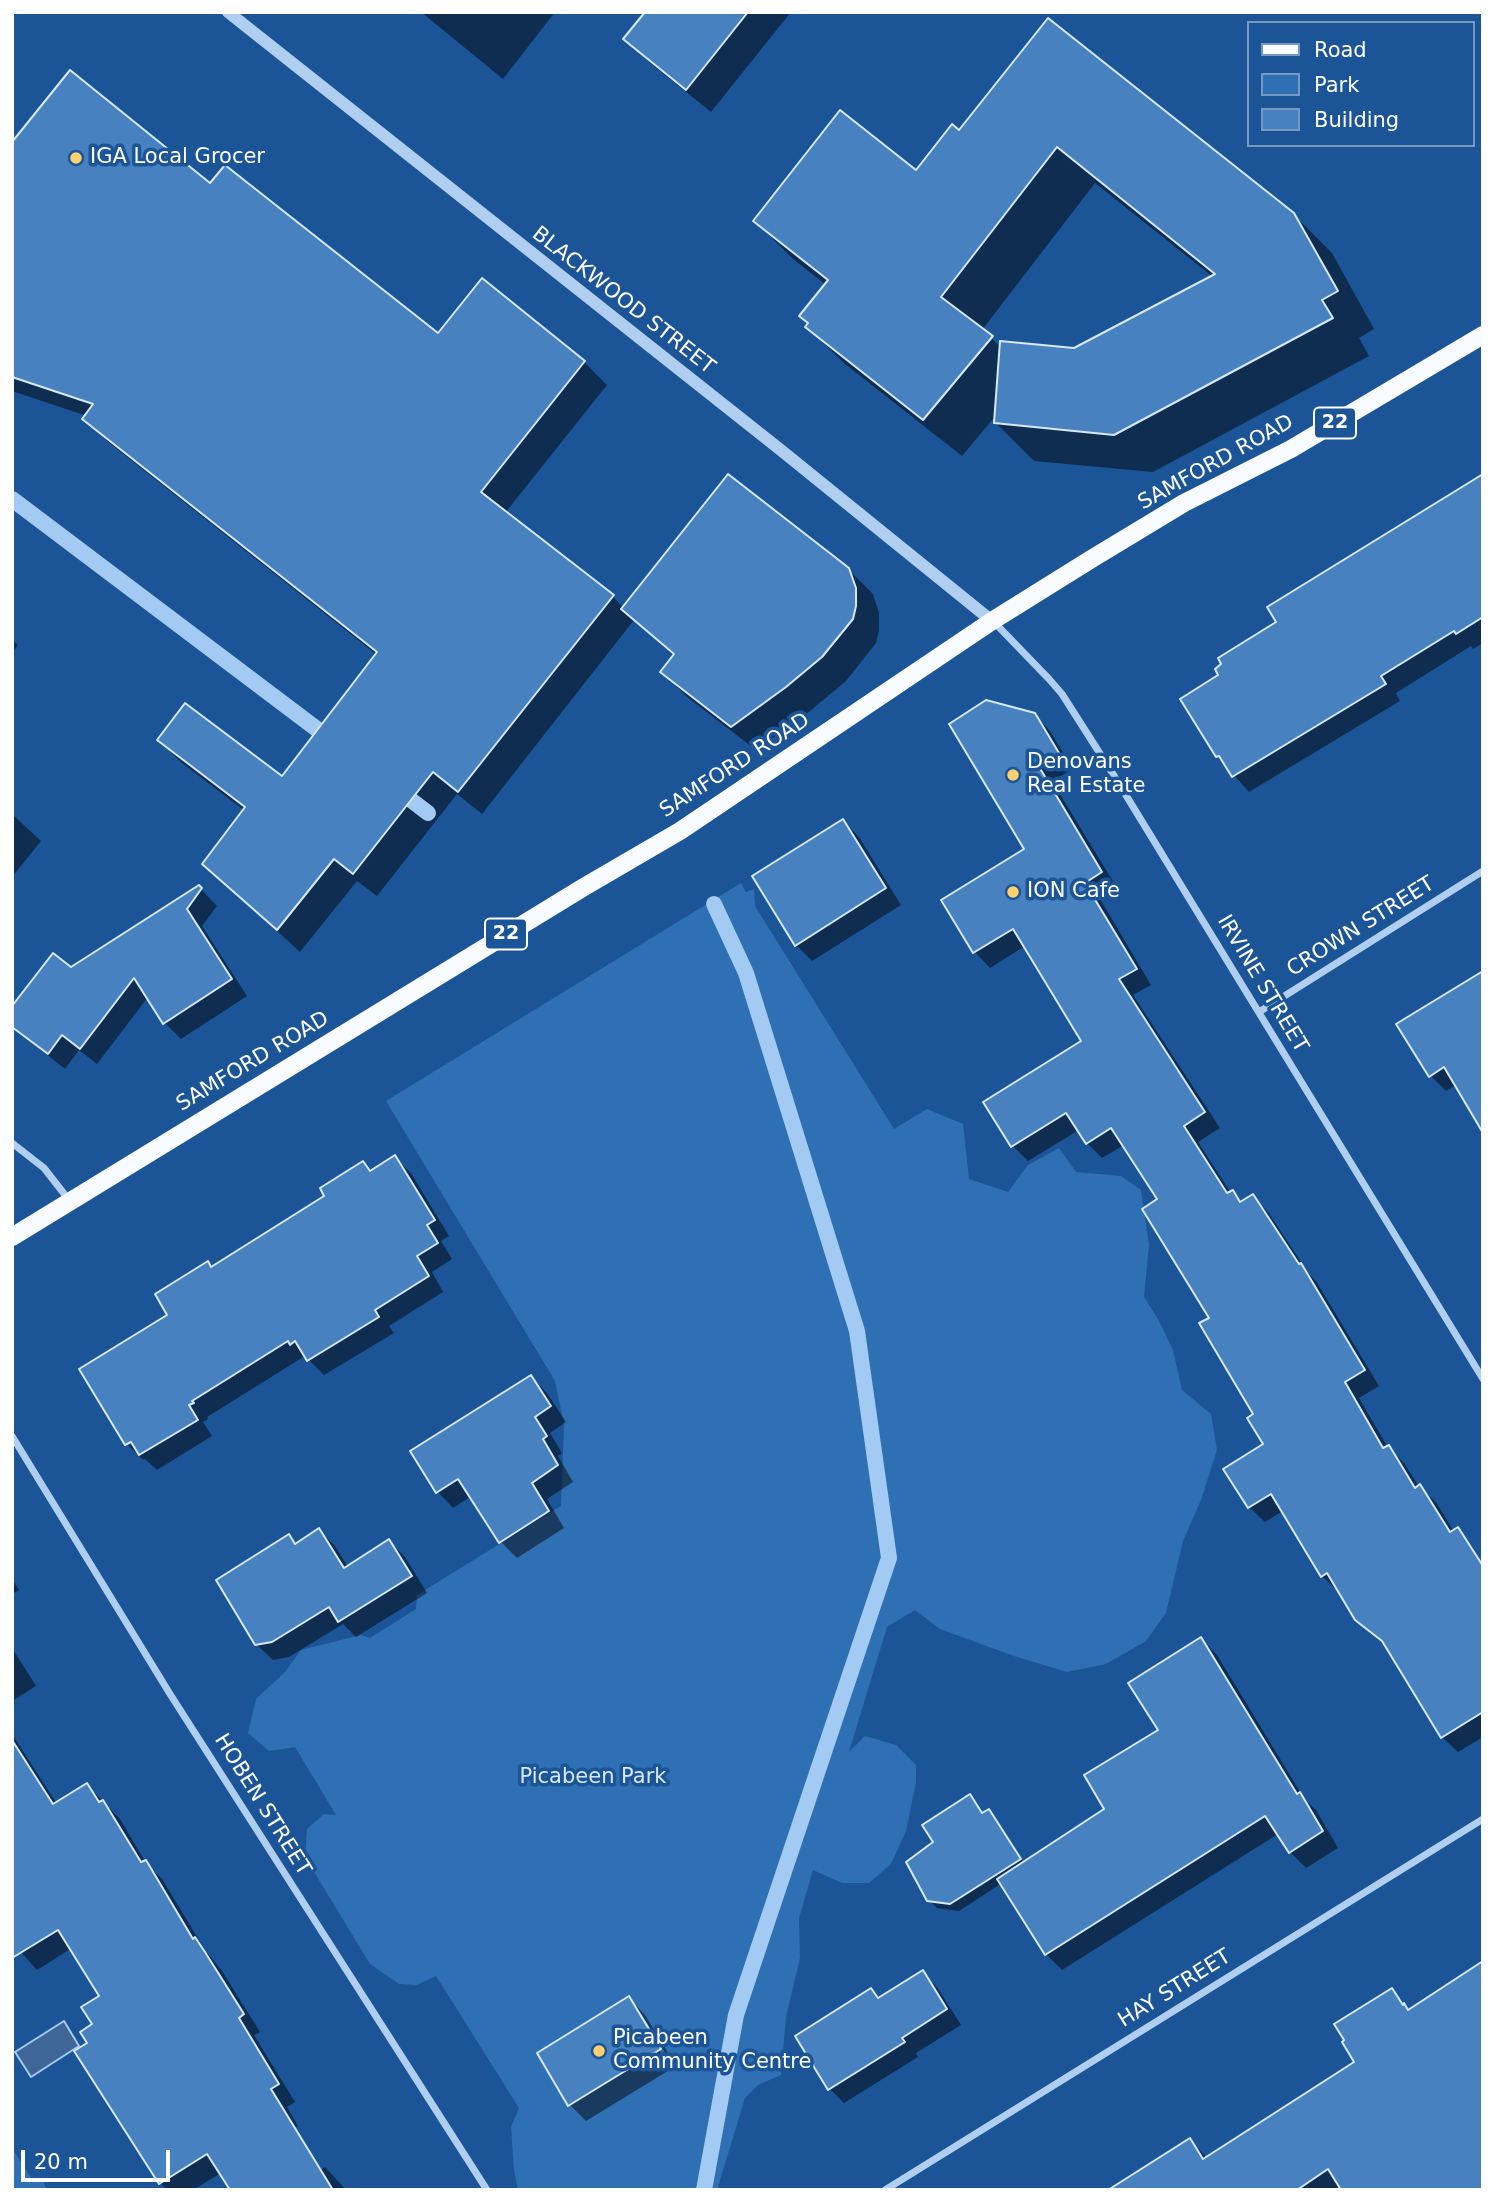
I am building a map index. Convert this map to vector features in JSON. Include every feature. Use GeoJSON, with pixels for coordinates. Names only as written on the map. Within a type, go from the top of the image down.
{"type":"FeatureCollection","features":[{"type":"Feature","properties":{"kind":"main road","name":"SAMFORD ROAD"},"geometry":{"type":"LineString","coordinates":[[12,1237],[560,901],[680,831],[992,621],[1184,503],[1291,449],[1483,335]]}},
{"type":"Feature","properties":{"kind":"street","name":"BLACKWOOD STREET"},"geometry":{"type":"LineString","coordinates":[[228,12],[992,621]]}},
{"type":"Feature","properties":{"kind":"street","name":"IRVINE STREET"},"geometry":{"type":"LineString","coordinates":[[992,621],[1062,694],[1483,1379]]}},
{"type":"Feature","properties":{"kind":"street","name":"CROWN STREET"},"geometry":{"type":"LineString","coordinates":[[1259,1012],[1483,871]]}},
{"type":"Feature","properties":{"kind":"street"},"geometry":{"type":"LineString","coordinates":[[12,1143],[44,1168],[69,1201]]}},
{"type":"Feature","properties":{"kind":"street","name":"HOBEN STREET"},"geometry":{"type":"LineString","coordinates":[[12,1436],[170,1694],[487,2190]]}},
{"type":"Feature","properties":{"kind":"street","name":"HAY STREET"},"geometry":{"type":"LineString","coordinates":[[885,2190],[1483,1819]]}},
{"type":"Feature","properties":{"kind":"green space","name":"Picabeen Park"},"geometry":{"type":"Polygon","coordinates":[[[741,883],[746,892],[754,889],[755,906],[894,1129],[927,1109],[963,1124],[969,1179],[1008,1192],[1028,1165],[1059,1148],[1076,1172],[1121,1176],[1141,1190],[1149,1245],[1144,1297],[1173,1350],[1182,1390],[1211,1414],[1217,1450],[1201,1500],[1183,1541],[1166,1613],[1146,1641],[1106,1664],[1067,1672],[940,1629],[915,1610],[887,1627],[849,1752],[865,1736],[896,1745],[916,1765],[916,1782],[906,1831],[891,1864],[869,1883],[842,1883],[813,1870],[799,1918],[800,1958],[786,2017],[781,2075],[758,2085],[745,2098],[718,2187],[721,2190],[518,2190],[511,2127],[519,2108],[436,1976],[417,1985],[399,1984],[370,1964],[305,1857],[307,1829],[324,1814],[336,1815],[295,1747],[269,1751],[248,1733],[256,1699],[285,1672],[301,1650],[361,1635],[370,1638],[416,1609],[417,1595],[561,1506],[564,1424],[555,1381],[386,1101],[741,883]]]}},
{"type":"Feature","properties":{"kind":"green space"},"geometry":{"type":"Polygon","coordinates":[[[12,2148],[32,2179],[43,2181],[47,2190],[12,2190],[12,2148]]]}},
{"type":"Feature","properties":{"kind":"shaded area"},"geometry":{"type":"Polygon","coordinates":[[[64,2021],[79,2046],[31,2077],[15,2052],[64,2021]]]}},
{"type":"Feature","properties":{"kind":"building"},"geometry":{"type":"Polygon","coordinates":[[[645,12],[748,12],[686,90],[623,39],[645,12]]]}},
{"type":"Feature","properties":{"kind":"building"},"geometry":{"type":"Polygon","coordinates":[[[1048,18],[1294,213],[1338,291],[1322,300],[1333,318],[1114,435],[994,423],[1000,341],[1074,348],[1215,274],[1057,147],[941,297],[993,336],[923,420],[805,327],[808,323],[799,316],[828,280],[753,221],[840,110],[916,170],[952,124],[959,130],[1048,18]]]}},
{"type":"Feature","properties":{"kind":"building"},"geometry":{"type":"Polygon","coordinates":[[[70,70],[210,183],[225,165],[438,333],[482,278],[585,361],[481,492],[614,595],[458,792],[433,772],[353,874],[334,859],[277,930],[202,864],[245,807],[157,740],[185,703],[282,776],[377,652],[82,419],[93,404],[12,377],[12,142],[70,70]]]}},
{"type":"Feature","properties":{"kind":"building"},"geometry":{"type":"Polygon","coordinates":[[[728,474],[849,568],[856,588],[853,619],[822,657],[731,727],[660,672],[674,654],[621,609],[728,474]]]}},
{"type":"Feature","properties":{"kind":"building"},"geometry":{"type":"Polygon","coordinates":[[[1483,474],[1483,617],[1456,634],[1454,631],[1381,676],[1386,684],[1232,777],[1219,756],[1216,757],[1180,699],[1218,675],[1215,669],[1221,664],[1218,658],[1276,622],[1267,607],[1483,474]]]}},
{"type":"Feature","properties":{"kind":"building"},"geometry":{"type":"Polygon","coordinates":[[[986,700],[1035,713],[1059,753],[1038,765],[1102,872],[1085,883],[1137,969],[1119,979],[1205,1112],[1184,1126],[1227,1193],[1233,1190],[1240,1202],[1253,1194],[1299,1264],[1301,1263],[1365,1370],[1345,1382],[1383,1448],[1389,1445],[1415,1488],[1420,1484],[1450,1532],[1458,1527],[1483,1566],[1483,1712],[1441,1738],[1382,1641],[1355,1620],[1327,1573],[1321,1577],[1271,1494],[1248,1508],[1223,1469],[1263,1444],[1247,1418],[1253,1414],[1199,1323],[1209,1318],[1142,1209],[1157,1199],[1111,1128],[1086,1144],[1066,1113],[1011,1147],[983,1102],[1081,1041],[1013,929],[973,953],[941,900],[1024,849],[949,724],[986,700]]]}},
{"type":"Feature","properties":{"kind":"building"},"geometry":{"type":"Polygon","coordinates":[[[843,819],[886,888],[795,946],[752,876],[843,819]]]}},
{"type":"Feature","properties":{"kind":"building"},"geometry":{"type":"Polygon","coordinates":[[[199,885],[202,888],[187,909],[232,979],[163,1024],[134,978],[80,1049],[62,1035],[48,1054],[12,1027],[12,1006],[53,953],[71,967],[199,885]]]}},
{"type":"Feature","properties":{"kind":"building"},"geometry":{"type":"Polygon","coordinates":[[[1483,971],[1483,1133],[1444,1067],[1429,1077],[1396,1024],[1483,971]]]}},
{"type":"Feature","properties":{"kind":"building"},"geometry":{"type":"Polygon","coordinates":[[[395,1155],[435,1220],[427,1225],[438,1243],[417,1256],[429,1276],[375,1310],[379,1317],[307,1361],[295,1341],[290,1345],[288,1341],[192,1401],[194,1403],[189,1405],[198,1420],[139,1455],[131,1442],[125,1445],[79,1369],[167,1315],[155,1294],[208,1261],[211,1267],[324,1196],[320,1188],[363,1161],[370,1171],[395,1155]]]}},
{"type":"Feature","properties":{"kind":"building"},"geometry":{"type":"Polygon","coordinates":[[[531,1375],[551,1406],[535,1417],[547,1436],[543,1439],[558,1465],[532,1483],[549,1511],[499,1543],[458,1479],[436,1493],[410,1451],[531,1375]]]}},
{"type":"Feature","properties":{"kind":"building"},"geometry":{"type":"Polygon","coordinates":[[[319,1528],[344,1568],[389,1539],[412,1576],[338,1622],[329,1607],[272,1642],[255,1645],[216,1580],[289,1534],[295,1544],[319,1528]]]}},
{"type":"Feature","properties":{"kind":"building"},"geometry":{"type":"Polygon","coordinates":[[[1201,1637],[1297,1794],[1300,1792],[1323,1831],[1289,1853],[1265,1816],[1045,1955],[997,1879],[1104,1809],[1084,1775],[1158,1730],[1128,1683],[1201,1637]]]}},
{"type":"Feature","properties":{"kind":"building"},"geometry":{"type":"Polygon","coordinates":[[[12,1740],[53,1804],[87,1783],[99,1802],[103,1800],[141,1862],[146,1860],[193,1939],[195,1937],[244,2014],[239,2018],[279,2084],[271,2089],[333,2190],[230,2190],[207,2154],[159,2184],[74,2051],[87,2043],[80,2032],[92,2024],[81,2007],[99,1996],[58,1930],[12,1958],[12,1740]]]}},
{"type":"Feature","properties":{"kind":"building"},"geometry":{"type":"Polygon","coordinates":[[[970,1794],[982,1813],[989,1809],[1021,1859],[950,1904],[927,1901],[906,1862],[933,1842],[922,1825],[970,1794]]]}},
{"type":"Feature","properties":{"kind":"building"},"geometry":{"type":"Polygon","coordinates":[[[1483,1961],[1483,2190],[1341,2190],[1328,2169],[1297,2190],[1108,2190],[1190,2138],[1203,2159],[1354,2062],[1334,2024],[1392,1988],[1408,2010],[1483,1961]]]}},
{"type":"Feature","properties":{"kind":"building"},"geometry":{"type":"Polygon","coordinates":[[[923,1970],[947,2009],[902,2038],[905,2042],[828,2090],[795,2036],[871,1988],[878,1998],[923,1970]]]}},
{"type":"Feature","properties":{"kind":"building","name":"Picabeen Community Centre"},"geometry":{"type":"Polygon","coordinates":[[[629,1996],[661,2049],[568,2106],[537,2053],[629,1996]]]}},
{"type":"Feature","properties":{"kind":"waterway"},"geometry":{"type":"LineString","coordinates":[[12,499],[334,742]]}},
{"type":"Feature","properties":{"kind":"waterway"},"geometry":{"type":"LineString","coordinates":[[394,787],[428,813]]}},
{"type":"Feature","properties":{"kind":"waterway"},"geometry":{"type":"LineString","coordinates":[[704,2190],[736,2015],[889,1558],[857,1331],[746,973],[714,904]]}},
{"type":"Feature","properties":{"kind":"place","name":"IGA Local Grocer"},"geometry":{"type":"Point","coordinates":[76,158]}},
{"type":"Feature","properties":{"kind":"place","name":"Denovans Real Estate"},"geometry":{"type":"Point","coordinates":[1013,775]}},
{"type":"Feature","properties":{"kind":"place","name":"ION Cafe"},"geometry":{"type":"Point","coordinates":[1013,892]}},
{"type":"Feature","properties":{"kind":"place","name":"Picabeen Community Centre"},"geometry":{"type":"Point","coordinates":[599,2051]}}]}
